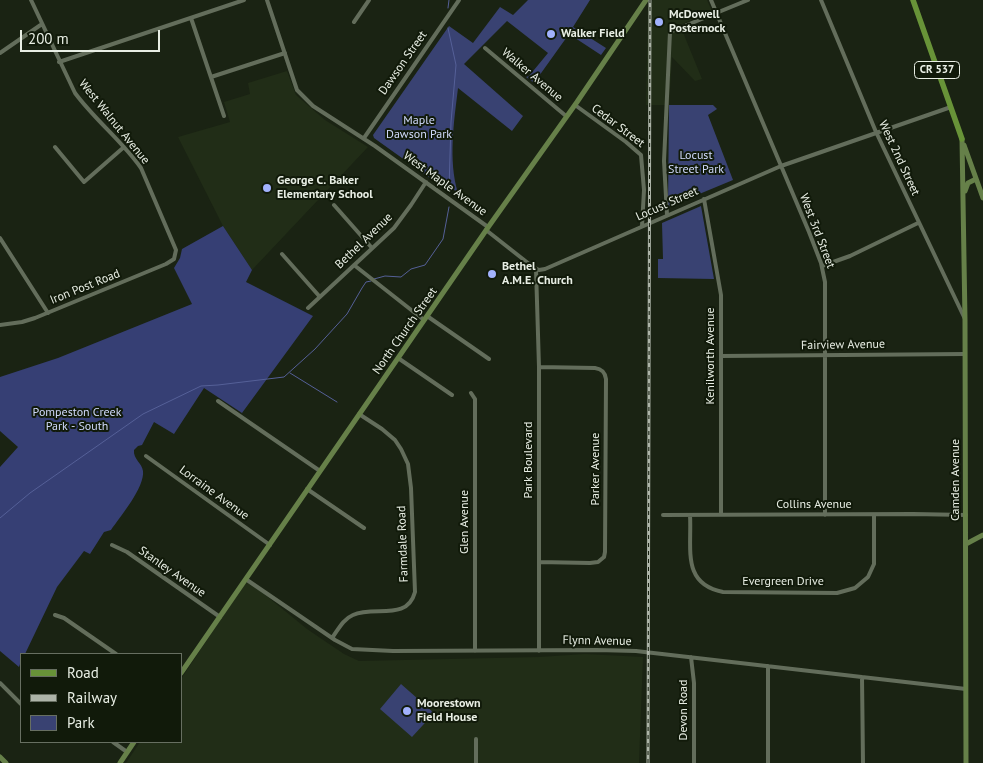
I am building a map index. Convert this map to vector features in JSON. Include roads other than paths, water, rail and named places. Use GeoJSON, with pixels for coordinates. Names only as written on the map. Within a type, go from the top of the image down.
{"type":"FeatureCollection","features":[{"type":"Feature","properties":{"kind":"main road","name":"North Church Street"},"geometry":{"type":"LineString","coordinates":[[182,672],[646,0]]}},
{"type":"Feature","properties":{"kind":"main road","name":"CR 537"},"geometry":{"type":"LineString","coordinates":[[913,0],[976,180]]}},
{"type":"Feature","properties":{"kind":"main road","name":"Camden Avenue"},"geometry":{"type":"LineString","coordinates":[[962,139],[966,354],[966,763]]}},
{"type":"Feature","properties":{"kind":"main road"},"geometry":{"type":"LineString","coordinates":[[964,197],[966,185],[976,180],[983,198]]}},
{"type":"Feature","properties":{"kind":"main road"},"geometry":{"type":"LineString","coordinates":[[966,544],[983,535]]}},
{"type":"Feature","properties":{"kind":"main road"},"geometry":{"type":"LineString","coordinates":[[120,763],[133,743]]}},
{"type":"Feature","properties":{"kind":"main road"},"geometry":{"type":"LineString","coordinates":[[0,758],[6,763]]}},
{"type":"Feature","properties":{"kind":"street","name":"West Walnut Avenue"},"geometry":{"type":"LineString","coordinates":[[31,0],[69,82],[84,105],[141,168],[173,241],[176,250],[174,259]]}},
{"type":"Feature","properties":{"kind":"street"},"geometry":{"type":"LineString","coordinates":[[60,62],[244,0]]}},
{"type":"Feature","properties":{"kind":"street","name":"West Maple Avenue"},"geometry":{"type":"LineString","coordinates":[[267,0],[297,90],[304,98],[426,182],[487,228]]}},
{"type":"Feature","properties":{"kind":"street"},"geometry":{"type":"LineString","coordinates":[[354,22],[369,0]]}},
{"type":"Feature","properties":{"kind":"street","name":"Dawson Street"},"geometry":{"type":"LineString","coordinates":[[364,138],[459,0]]}},
{"type":"Feature","properties":{"kind":"street","name":"West 3rd Street"},"geometry":{"type":"LineString","coordinates":[[712,0],[822,266],[825,282],[825,515]]}},
{"type":"Feature","properties":{"kind":"street"},"geometry":{"type":"LineString","coordinates":[[667,215],[664,162],[670,32],[748,0]]}},
{"type":"Feature","properties":{"kind":"street","name":"West 2nd Street"},"geometry":{"type":"LineString","coordinates":[[821,0],[876,132],[965,320]]}},
{"type":"Feature","properties":{"kind":"street"},"geometry":{"type":"LineString","coordinates":[[191,18],[224,116]]}},
{"type":"Feature","properties":{"kind":"street"},"geometry":{"type":"LineString","coordinates":[[0,53],[42,24]]}},
{"type":"Feature","properties":{"kind":"street","name":"Walker Avenue"},"geometry":{"type":"LineString","coordinates":[[485,48],[566,116]]}},
{"type":"Feature","properties":{"kind":"street"},"geometry":{"type":"LineString","coordinates":[[211,77],[285,53]]}},
{"type":"Feature","properties":{"kind":"street","name":"Cedar Street"},"geometry":{"type":"LineString","coordinates":[[574,105],[641,155],[644,190],[642,226]]}},
{"type":"Feature","properties":{"kind":"street","name":"Locust Street"},"geometry":{"type":"LineString","coordinates":[[536,269],[549,268],[780,166],[951,107]]}},
{"type":"Feature","properties":{"kind":"street"},"geometry":{"type":"LineString","coordinates":[[55,147],[84,182],[124,147]]}},
{"type":"Feature","properties":{"kind":"street","name":"Bethel Avenue"},"geometry":{"type":"LineString","coordinates":[[308,308],[398,223],[426,182]]}},
{"type":"Feature","properties":{"kind":"street","name":"Kenilworth Avenue"},"geometry":{"type":"LineString","coordinates":[[704,199],[720,286],[721,515]]}},
{"type":"Feature","properties":{"kind":"street"},"geometry":{"type":"LineString","coordinates":[[334,205],[372,248]]}},
{"type":"Feature","properties":{"kind":"street"},"geometry":{"type":"LineString","coordinates":[[822,266],[850,256],[918,223]]}},
{"type":"Feature","properties":{"kind":"street"},"geometry":{"type":"LineString","coordinates":[[487,228],[536,269]]}},
{"type":"Feature","properties":{"kind":"street"},"geometry":{"type":"LineString","coordinates":[[0,238],[48,313]]}},
{"type":"Feature","properties":{"kind":"street"},"geometry":{"type":"LineString","coordinates":[[282,254],[320,297]]}},
{"type":"Feature","properties":{"kind":"street","name":"Iron Post Road"},"geometry":{"type":"LineString","coordinates":[[0,325],[22,322],[48,313],[174,259]]}},
{"type":"Feature","properties":{"kind":"street"},"geometry":{"type":"LineString","coordinates":[[354,265],[426,318],[490,359]]}},
{"type":"Feature","properties":{"kind":"street","name":"Park Boulevard"},"geometry":{"type":"LineString","coordinates":[[536,269],[539,367],[539,651]]}},
{"type":"Feature","properties":{"kind":"street","name":"Fairview Avenue"},"geometry":{"type":"LineString","coordinates":[[721,356],[966,354]]}},
{"type":"Feature","properties":{"kind":"street"},"geometry":{"type":"LineString","coordinates":[[398,358],[452,395]]}},
{"type":"Feature","properties":{"kind":"street","name":"Parker Avenue"},"geometry":{"type":"LineString","coordinates":[[539,367],[595,368],[602,370],[606,376],[605,554],[598,562],[590,563],[539,562]]}},
{"type":"Feature","properties":{"kind":"street","name":"Glen Avenue"},"geometry":{"type":"LineString","coordinates":[[471,393],[475,399],[474,651]]}},
{"type":"Feature","properties":{"kind":"street"},"geometry":{"type":"LineString","coordinates":[[218,401],[320,471]]}},
{"type":"Feature","properties":{"kind":"street","name":"Farmdale Road"},"geometry":{"type":"LineString","coordinates":[[332,638],[343,622],[352,615],[359,612],[402,608],[411,602],[414,592],[411,488],[408,464],[395,440],[359,414]]}},
{"type":"Feature","properties":{"kind":"street","name":"Lorraine Avenue"},"geometry":{"type":"LineString","coordinates":[[146,456],[270,545]]}},
{"type":"Feature","properties":{"kind":"street"},"geometry":{"type":"LineString","coordinates":[[307,489],[364,528]]}},
{"type":"Feature","properties":{"kind":"street","name":"Collins Avenue"},"geometry":{"type":"LineString","coordinates":[[663,515],[966,515]]}},
{"type":"Feature","properties":{"kind":"street","name":"Evergreen Drive"},"geometry":{"type":"LineString","coordinates":[[690,515],[691,563],[697,578],[708,588],[723,592],[822,593],[851,590],[859,586],[868,577],[874,564],[874,515]]}},
{"type":"Feature","properties":{"kind":"street","name":"Stanley Avenue"},"geometry":{"type":"LineString","coordinates":[[112,545],[127,552],[220,617]]}},
{"type":"Feature","properties":{"kind":"street","name":"Flynn Avenue"},"geometry":{"type":"LineString","coordinates":[[247,580],[347,648],[361,650],[474,651],[617,650],[966,689]]}},
{"type":"Feature","properties":{"kind":"street"},"geometry":{"type":"LineString","coordinates":[[55,615],[64,618],[115,653]]}},
{"type":"Feature","properties":{"kind":"street","name":"Devon Road"},"geometry":{"type":"LineString","coordinates":[[691,657],[694,683],[694,763]]}},
{"type":"Feature","properties":{"kind":"street"},"geometry":{"type":"LineString","coordinates":[[768,666],[768,763]]}},
{"type":"Feature","properties":{"kind":"street"},"geometry":{"type":"LineString","coordinates":[[862,677],[863,763]]}},
{"type":"Feature","properties":{"kind":"street"},"geometry":{"type":"LineString","coordinates":[[0,683],[20,703]]}},
{"type":"Feature","properties":{"kind":"street"},"geometry":{"type":"LineString","coordinates":[[476,740],[476,763]]}},
{"type":"Feature","properties":{"kind":"street"},"geometry":{"type":"LineString","coordinates":[[115,743],[127,752]]}},
{"type":"Feature","properties":{"kind":"waterway"},"geometry":{"type":"LineString","coordinates":[[448,8],[449,0]]}},
{"type":"Feature","properties":{"kind":"waterway"},"geometry":{"type":"LineString","coordinates":[[448,28],[456,65],[451,122],[449,189]]}},
{"type":"Feature","properties":{"kind":"waterway"},"geometry":{"type":"LineString","coordinates":[[374,279],[385,276],[401,277],[411,269],[425,265],[443,239],[449,207]]}},
{"type":"Feature","properties":{"kind":"waterway"},"geometry":{"type":"LineString","coordinates":[[0,518],[30,493],[143,414],[201,386],[284,377],[315,349],[347,314],[366,282],[371,281]]}},
{"type":"Feature","properties":{"kind":"waterway"},"geometry":{"type":"LineString","coordinates":[[290,373],[337,402]]}},
{"type":"Feature","properties":{"kind":"railway"},"geometry":{"type":"LineString","coordinates":[[648,763],[650,0]]}},
{"type":"Feature","properties":{"kind":"place","name":"McDowell Posternock"},"geometry":{"type":"Point","coordinates":[659,22]}},
{"type":"Feature","properties":{"kind":"place","name":"Walker Field"},"geometry":{"type":"Point","coordinates":[551,34]}},
{"type":"Feature","properties":{"kind":"place","name":"George C. Baker Elementary School"},"geometry":{"type":"Point","coordinates":[267,188]}},
{"type":"Feature","properties":{"kind":"place","name":"Bethel A.M.E. Church"},"geometry":{"type":"Point","coordinates":[492,274]}},
{"type":"Feature","properties":{"kind":"place","name":"Moorestown Field House"},"geometry":{"type":"Point","coordinates":[407,711]}},
{"type":"Feature","properties":{"kind":"park label","name":"Maple Dawson Park"},"geometry":{"type":"Point","coordinates":[419,128]}},
{"type":"Feature","properties":{"kind":"park label","name":"Locust Street Park"},"geometry":{"type":"Point","coordinates":[696,163]}},
{"type":"Feature","properties":{"kind":"park label","name":"Pompeston Creek Park - South"},"geometry":{"type":"Point","coordinates":[77,420]}}]}
